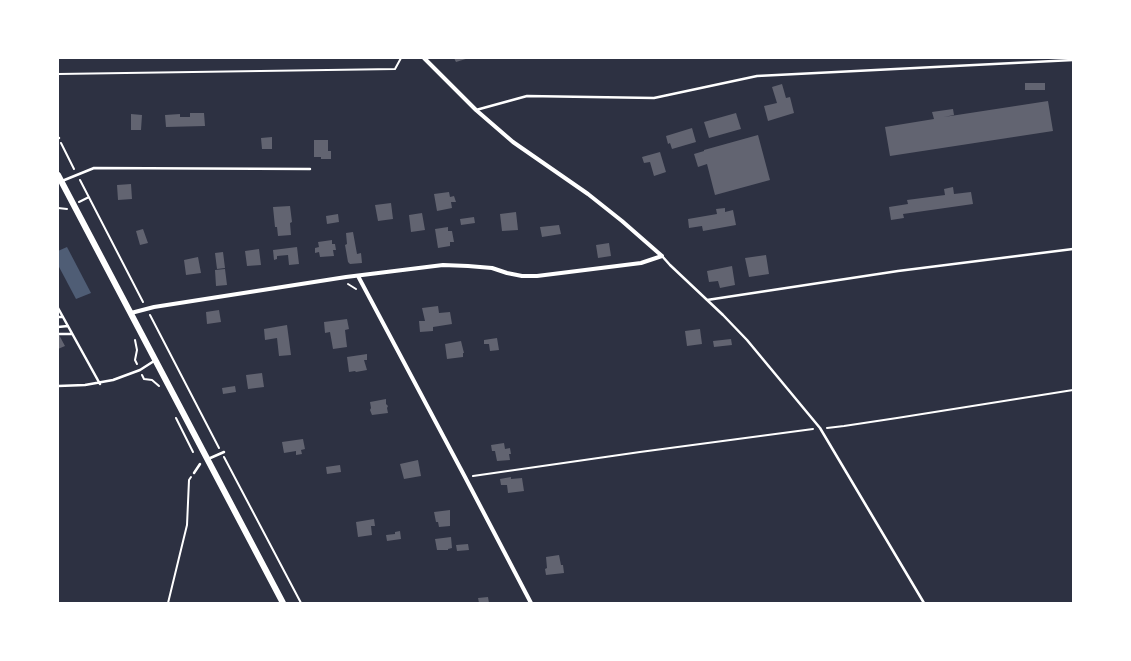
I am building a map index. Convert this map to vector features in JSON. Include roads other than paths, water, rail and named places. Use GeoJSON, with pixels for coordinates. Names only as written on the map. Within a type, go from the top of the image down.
{"type":"FeatureCollection","features":[{"type":"Feature","properties":{"kind":"main road"},"geometry":{"type":"LineString","coordinates":[[60,178],[283,603]]}},
{"type":"Feature","properties":{"kind":"street"},"geometry":{"type":"LineString","coordinates":[[424,58],[476,110],[513,142],[588,194],[662,256]]}},
{"type":"Feature","properties":{"kind":"street"},"geometry":{"type":"LineString","coordinates":[[131,313],[146,308],[358,276],[443,265],[492,268],[522,276],[537,276],[641,263],[662,256]]}},
{"type":"Feature","properties":{"kind":"street"},"geometry":{"type":"LineString","coordinates":[[358,276],[531,603]]}},
{"type":"Feature","properties":{"kind":"lane"},"geometry":{"type":"LineString","coordinates":[[476,110],[527,96],[654,98],[756,76],[1073,60]]}},
{"type":"Feature","properties":{"kind":"lane"},"geometry":{"type":"LineString","coordinates":[[60,178],[94,168],[310,168]]}},
{"type":"Feature","properties":{"kind":"lane"},"geometry":{"type":"LineString","coordinates":[[707,300],[898,271],[1073,249]]}},
{"type":"Feature","properties":{"kind":"lane"},"geometry":{"type":"LineString","coordinates":[[662,256],[670,266],[723,315],[747,340],[820,428],[924,603]]}},
{"type":"Feature","properties":{"kind":"lane"},"geometry":{"type":"LineString","coordinates":[[58,308],[100,384]]}},
{"type":"Feature","properties":{"kind":"lane"},"geometry":{"type":"LineString","coordinates":[[58,317],[63,317]]}},
{"type":"Feature","properties":{"kind":"lane"},"geometry":{"type":"LineString","coordinates":[[58,327],[68,326]]}},
{"type":"Feature","properties":{"kind":"lane"},"geometry":{"type":"LineString","coordinates":[[59,334],[72,334]]}},
{"type":"Feature","properties":{"kind":"lane"},"geometry":{"type":"LineString","coordinates":[[58,386],[100,384],[140,370],[156,360]]}},
{"type":"Feature","properties":{"kind":"lane"},"geometry":{"type":"LineString","coordinates":[[208,459],[223,453]]}},
{"type":"Feature","properties":{"kind":"lane"},"geometry":{"type":"LineString","coordinates":[[194,472],[200,464]]}},
{"type":"Feature","properties":{"kind":"water"},"geometry":{"type":"Polygon","coordinates":[[[67,247],[91,293],[76,299],[58,265],[58,251],[67,247]]]}}]}
